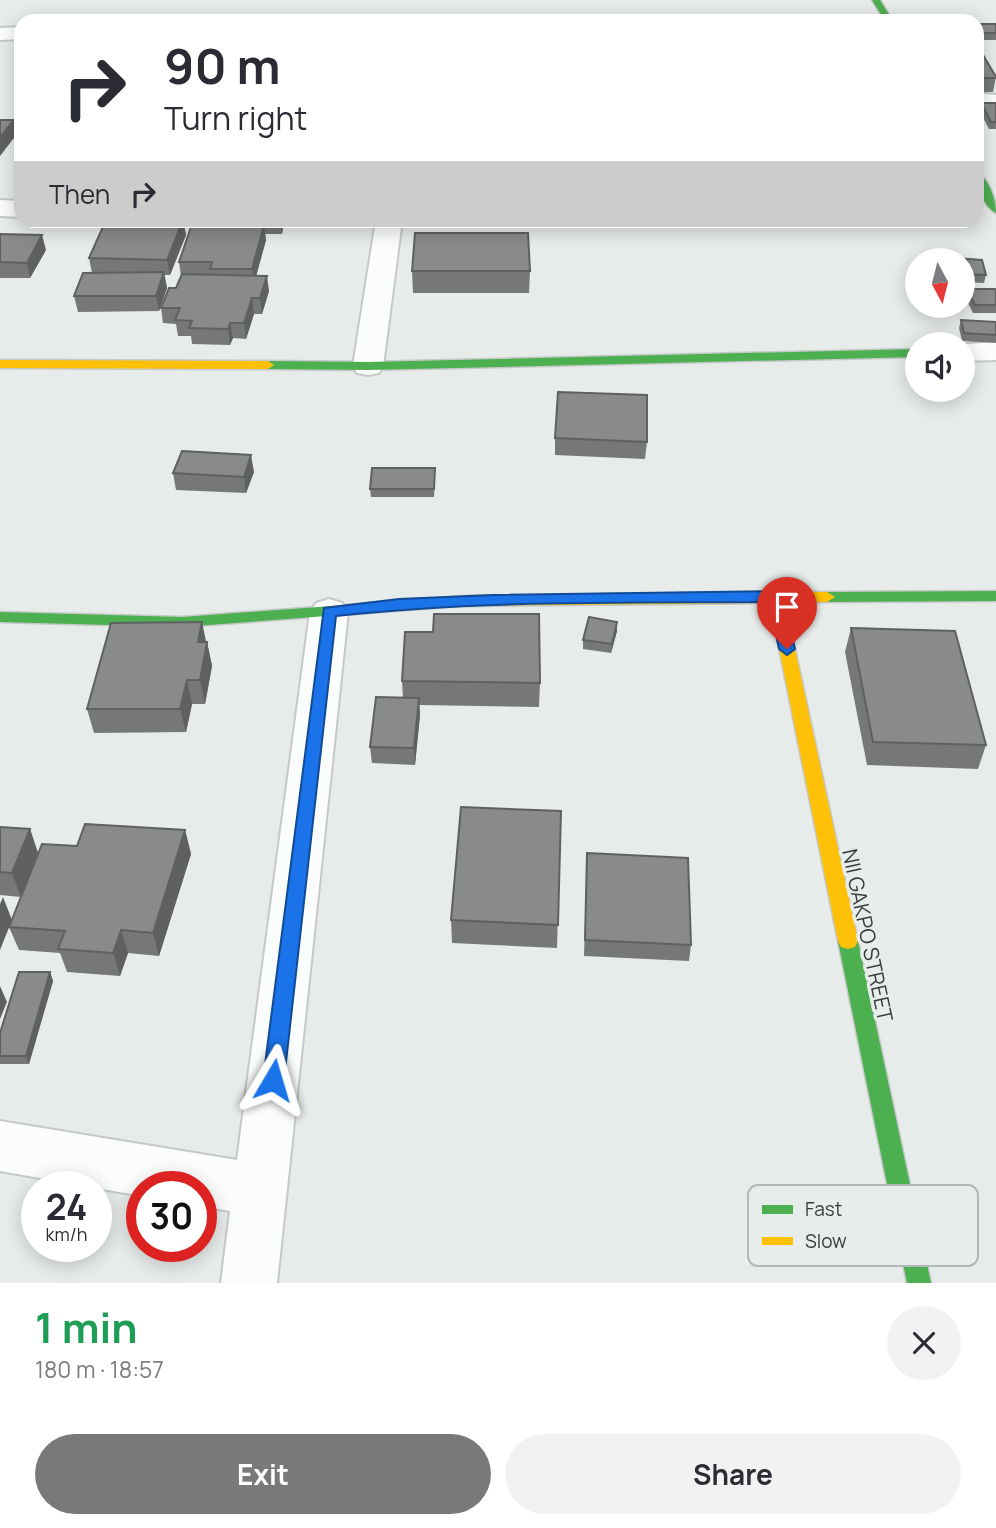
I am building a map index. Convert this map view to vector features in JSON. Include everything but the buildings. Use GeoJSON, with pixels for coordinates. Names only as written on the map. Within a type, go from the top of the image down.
{"type":"FeatureCollection","features":[{"type":"Feature","properties":{"kind":"street"},"geometry":{"type":"LineString","coordinates":[[984,188],[996,210]]}},
{"type":"Feature","properties":{"kind":"street"},"geometry":{"type":"LineString","coordinates":[[368,366],[388,228]]}},
{"type":"Feature","properties":{"kind":"street"},"geometry":{"type":"LineString","coordinates":[[975,352],[996,351]]}},
{"type":"Feature","properties":{"kind":"street"},"geometry":{"type":"LineString","coordinates":[[0,364],[368,366],[905,353]]}},
{"type":"Feature","properties":{"kind":"street"},"geometry":{"type":"LineString","coordinates":[[0,617],[182,622],[329,612],[399,604],[493,600],[996,596]]}},
{"type":"Feature","properties":{"kind":"street","name":"NII GAKPO STREET"},"geometry":{"type":"LineString","coordinates":[[776,597],[899,1185]]}},
{"type":"Feature","properties":{"kind":"street"},"geometry":{"type":"LineString","coordinates":[[249,1283],[329,612]]}},
{"type":"Feature","properties":{"kind":"street"},"geometry":{"type":"LineString","coordinates":[[0,1146],[260,1189]]}},
{"type":"Feature","properties":{"kind":"traffic: fast"},"geometry":{"type":"LineString","coordinates":[[876,0],[885,14]]}},
{"type":"Feature","properties":{"kind":"traffic: fast"},"geometry":{"type":"LineString","coordinates":[[984,188],[996,210]]}},
{"type":"Feature","properties":{"kind":"traffic: fast"},"geometry":{"type":"LineString","coordinates":[[268,365],[368,366],[905,353]]}},
{"type":"Feature","properties":{"kind":"traffic: fast"},"geometry":{"type":"LineString","coordinates":[[827,597],[996,596]]}},
{"type":"Feature","properties":{"kind":"traffic: fast"},"geometry":{"type":"LineString","coordinates":[[0,617],[182,622],[467,601]]}},
{"type":"Feature","properties":{"kind":"traffic: fast"},"geometry":{"type":"LineString","coordinates":[[848,941],[899,1185]]}},
{"type":"Feature","properties":{"kind":"traffic: fast"},"geometry":{"type":"LineString","coordinates":[[915,1266],[919,1283]]}},
{"type":"Feature","properties":{"kind":"traffic: slow"},"geometry":{"type":"LineString","coordinates":[[0,364],[268,365]]}},
{"type":"Feature","properties":{"kind":"traffic: slow"},"geometry":{"type":"LineString","coordinates":[[776,597],[848,941]]}},
{"type":"Feature","properties":{"kind":"traffic: slow"},"geometry":{"type":"LineString","coordinates":[[467,601],[827,597]]}},
{"type":"Feature","properties":{"kind":"route"},"geometry":{"type":"LineString","coordinates":[[273,1080],[329,612],[399,604],[493,600],[776,597],[787,649]]}}]}
